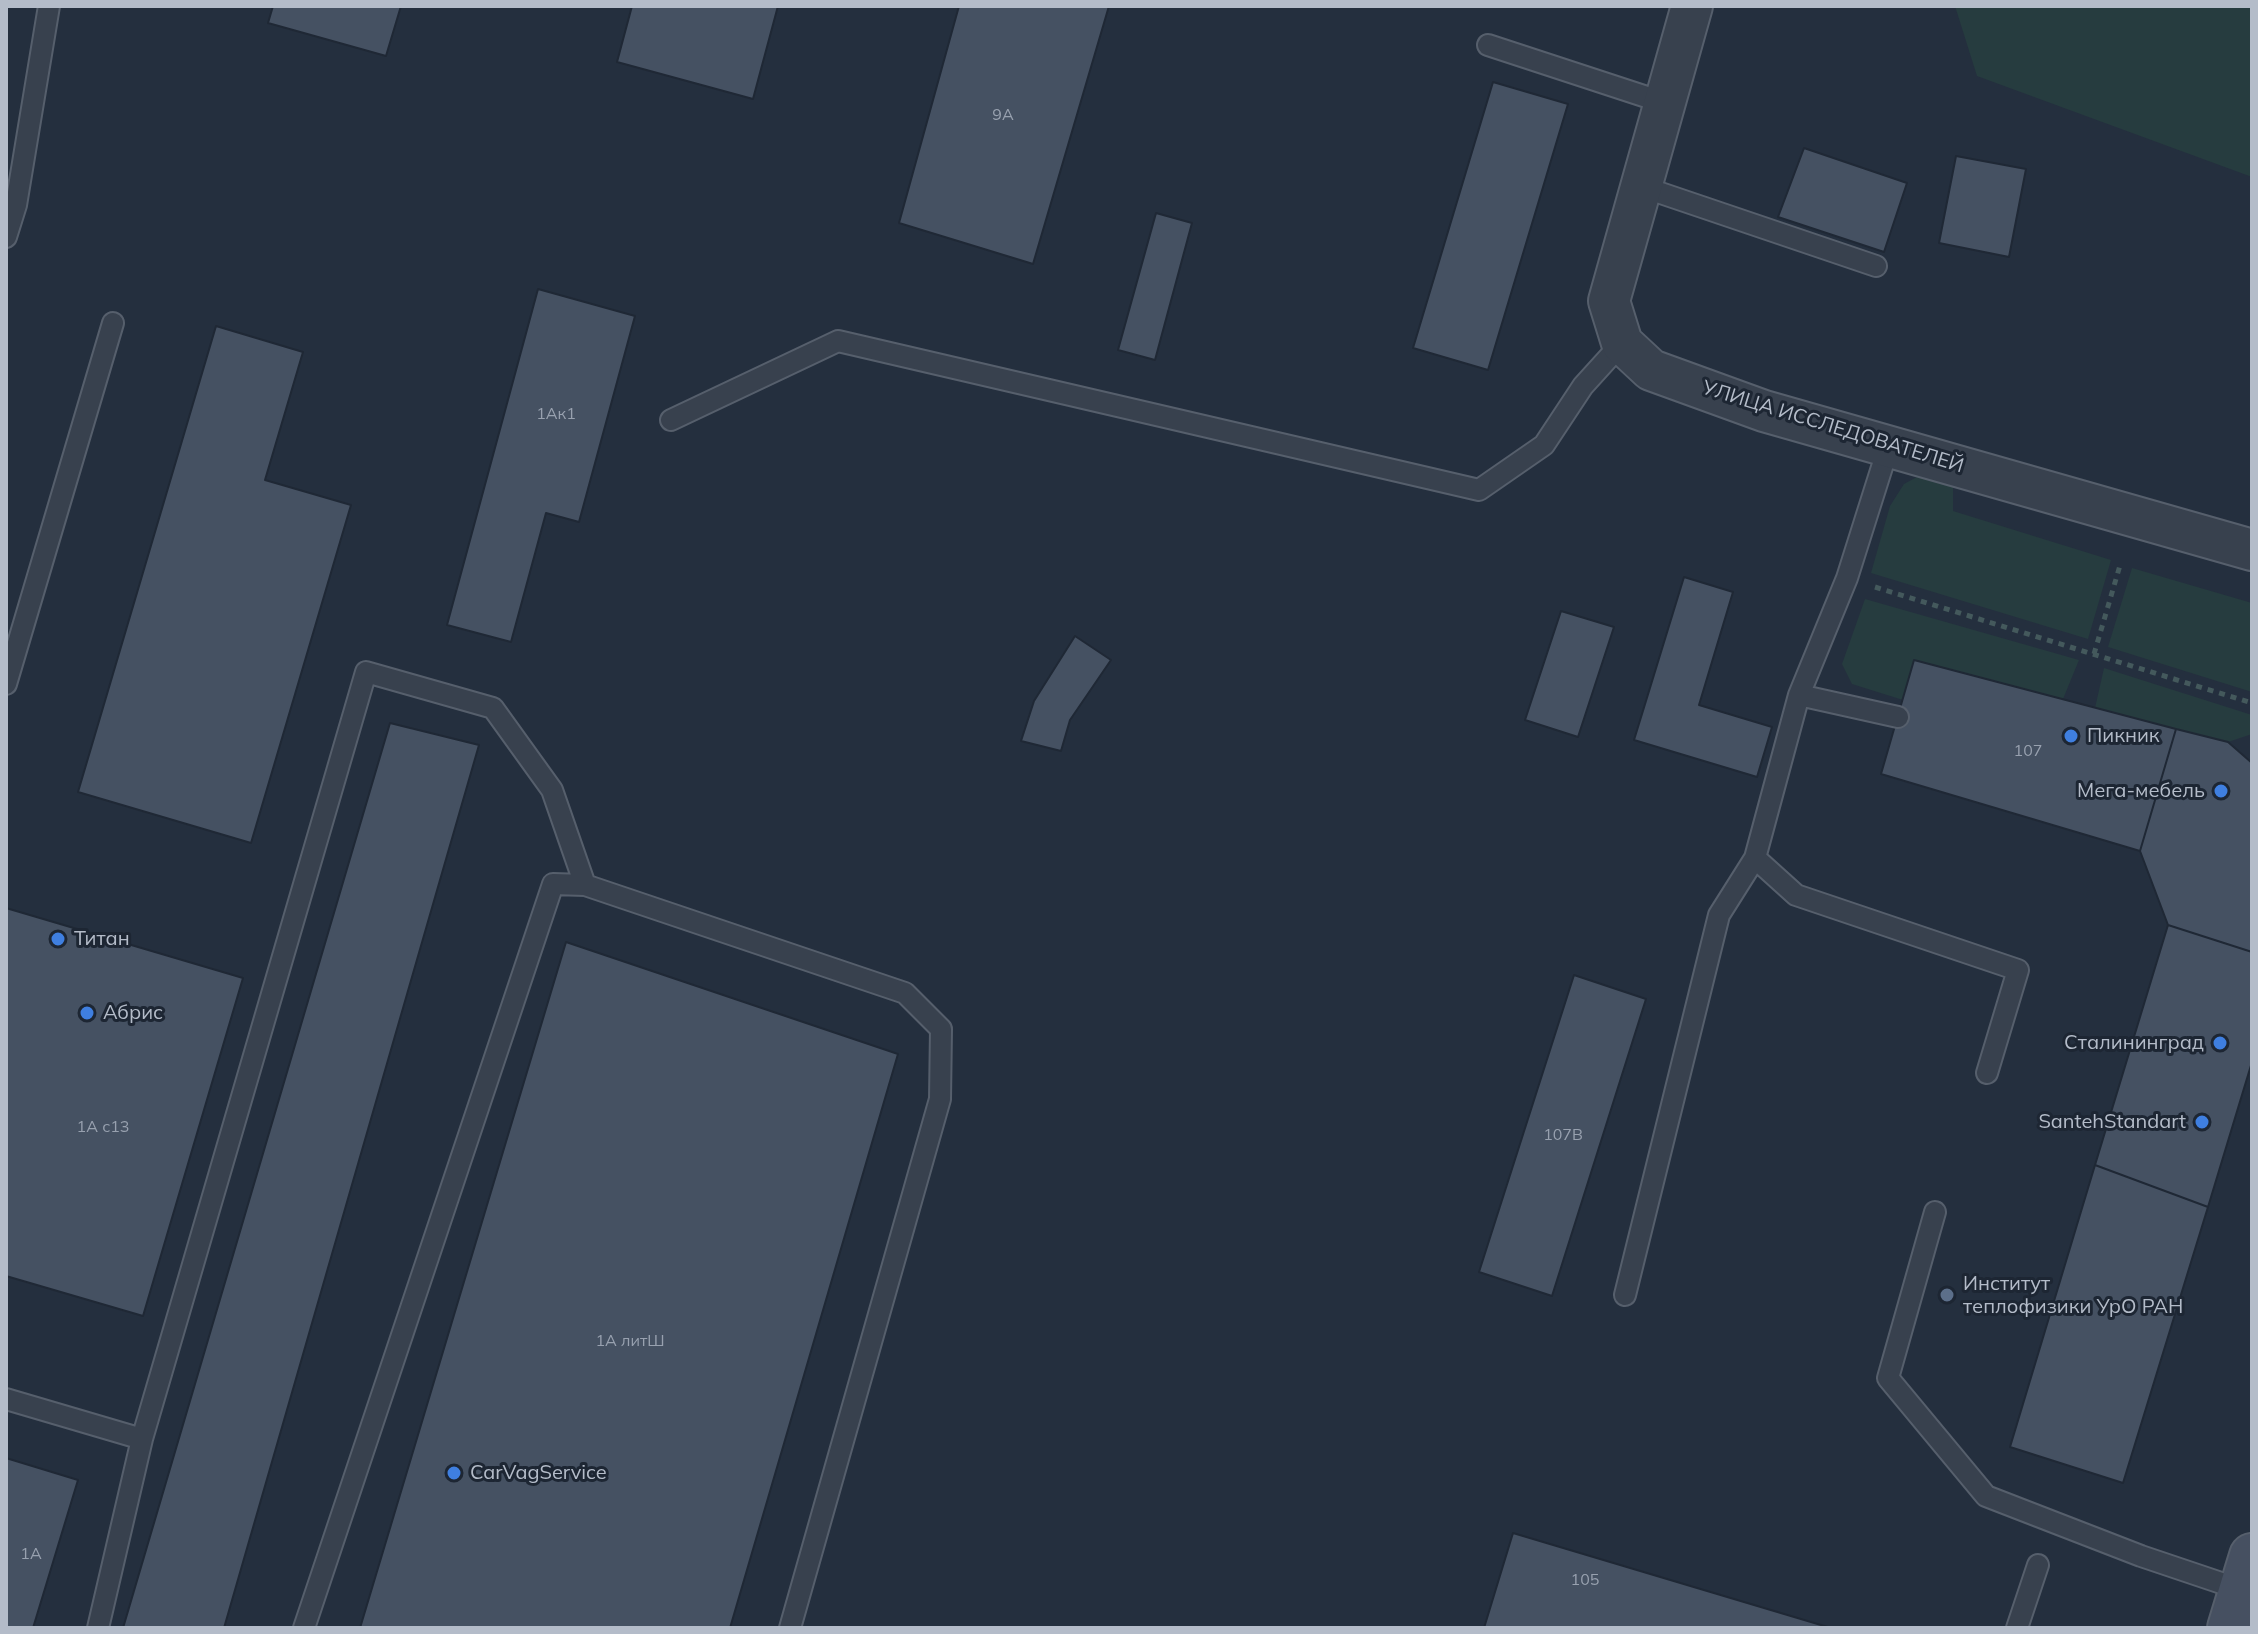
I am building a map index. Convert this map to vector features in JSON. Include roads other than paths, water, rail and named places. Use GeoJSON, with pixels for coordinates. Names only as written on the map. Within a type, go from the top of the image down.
{"type":"FeatureCollection","features":[{"type":"Feature","properties":{"kind":"street"},"geometry":{"type":"LineString","coordinates":[[1622,343],[1609,301],[1662,102],[1692,6]]}},
{"type":"Feature","properties":{"kind":"street","name":"УЛИЦА ИССЛЕДОВАТЕЛЕЙ"},"geometry":{"type":"LineString","coordinates":[[1622,343],[1651,370],[1764,411],[2252,550]]}},
{"type":"Feature","properties":{"kind":"lane"},"geometry":{"type":"LineString","coordinates":[[6,237],[16,205],[49,6]]}},
{"type":"Feature","properties":{"kind":"lane"},"geometry":{"type":"LineString","coordinates":[[1488,45],[1662,102]]}},
{"type":"Feature","properties":{"kind":"lane"},"geometry":{"type":"LineString","coordinates":[[1640,186],[1876,266]]}},
{"type":"Feature","properties":{"kind":"lane"},"geometry":{"type":"LineString","coordinates":[[6,684],[113,323]]}},
{"type":"Feature","properties":{"kind":"lane"},"geometry":{"type":"LineString","coordinates":[[671,420],[838,341],[1479,490],[1544,445],[1583,386],[1622,343]]}},
{"type":"Feature","properties":{"kind":"lane"},"geometry":{"type":"LineString","coordinates":[[1625,1295],[1719,915],[1755,858],[1799,695],[1847,578],[1889,445]]}},
{"type":"Feature","properties":{"kind":"lane"},"geometry":{"type":"LineString","coordinates":[[98,1628],[142,1439],[366,672],[493,708],[552,790],[585,885]]}},
{"type":"Feature","properties":{"kind":"lane"},"geometry":{"type":"LineString","coordinates":[[1799,695],[1898,717]]}},
{"type":"Feature","properties":{"kind":"lane"},"geometry":{"type":"LineString","coordinates":[[1755,858],[1796,895],[2018,970],[1987,1073]]}},
{"type":"Feature","properties":{"kind":"lane"},"geometry":{"type":"LineString","coordinates":[[304,1628],[553,884],[585,885],[905,993],[941,1029],[940,1099],[790,1628]]}},
{"type":"Feature","properties":{"kind":"lane"},"geometry":{"type":"LineString","coordinates":[[1935,1212],[1888,1378],[1986,1496],[2241,1591]]}},
{"type":"Feature","properties":{"kind":"lane"},"geometry":{"type":"LineString","coordinates":[[6,1399],[142,1439]]}},
{"type":"Feature","properties":{"kind":"lane"},"geometry":{"type":"LineString","coordinates":[[2017,1628],[2038,1565]]}},
{"type":"Feature","properties":{"kind":"place","name":"Пикник"},"geometry":{"type":"Point","coordinates":[2071,736]}},
{"type":"Feature","properties":{"kind":"place","name":"Мега-мебель"},"geometry":{"type":"Point","coordinates":[2221,791]}},
{"type":"Feature","properties":{"kind":"place","name":"Титан"},"geometry":{"type":"Point","coordinates":[58,939]}},
{"type":"Feature","properties":{"kind":"place","name":"Абрис"},"geometry":{"type":"Point","coordinates":[87,1013]}},
{"type":"Feature","properties":{"kind":"place","name":"Сталининград"},"geometry":{"type":"Point","coordinates":[2220,1043]}},
{"type":"Feature","properties":{"kind":"place","name":"SantehStandart"},"geometry":{"type":"Point","coordinates":[2202,1122]}},
{"type":"Feature","properties":{"kind":"place","name":"Институт теплофизики УрО РАН"},"geometry":{"type":"Point","coordinates":[1947,1295]}},
{"type":"Feature","properties":{"kind":"place","name":"CarVagService"},"geometry":{"type":"Point","coordinates":[454,1473]}}]}
